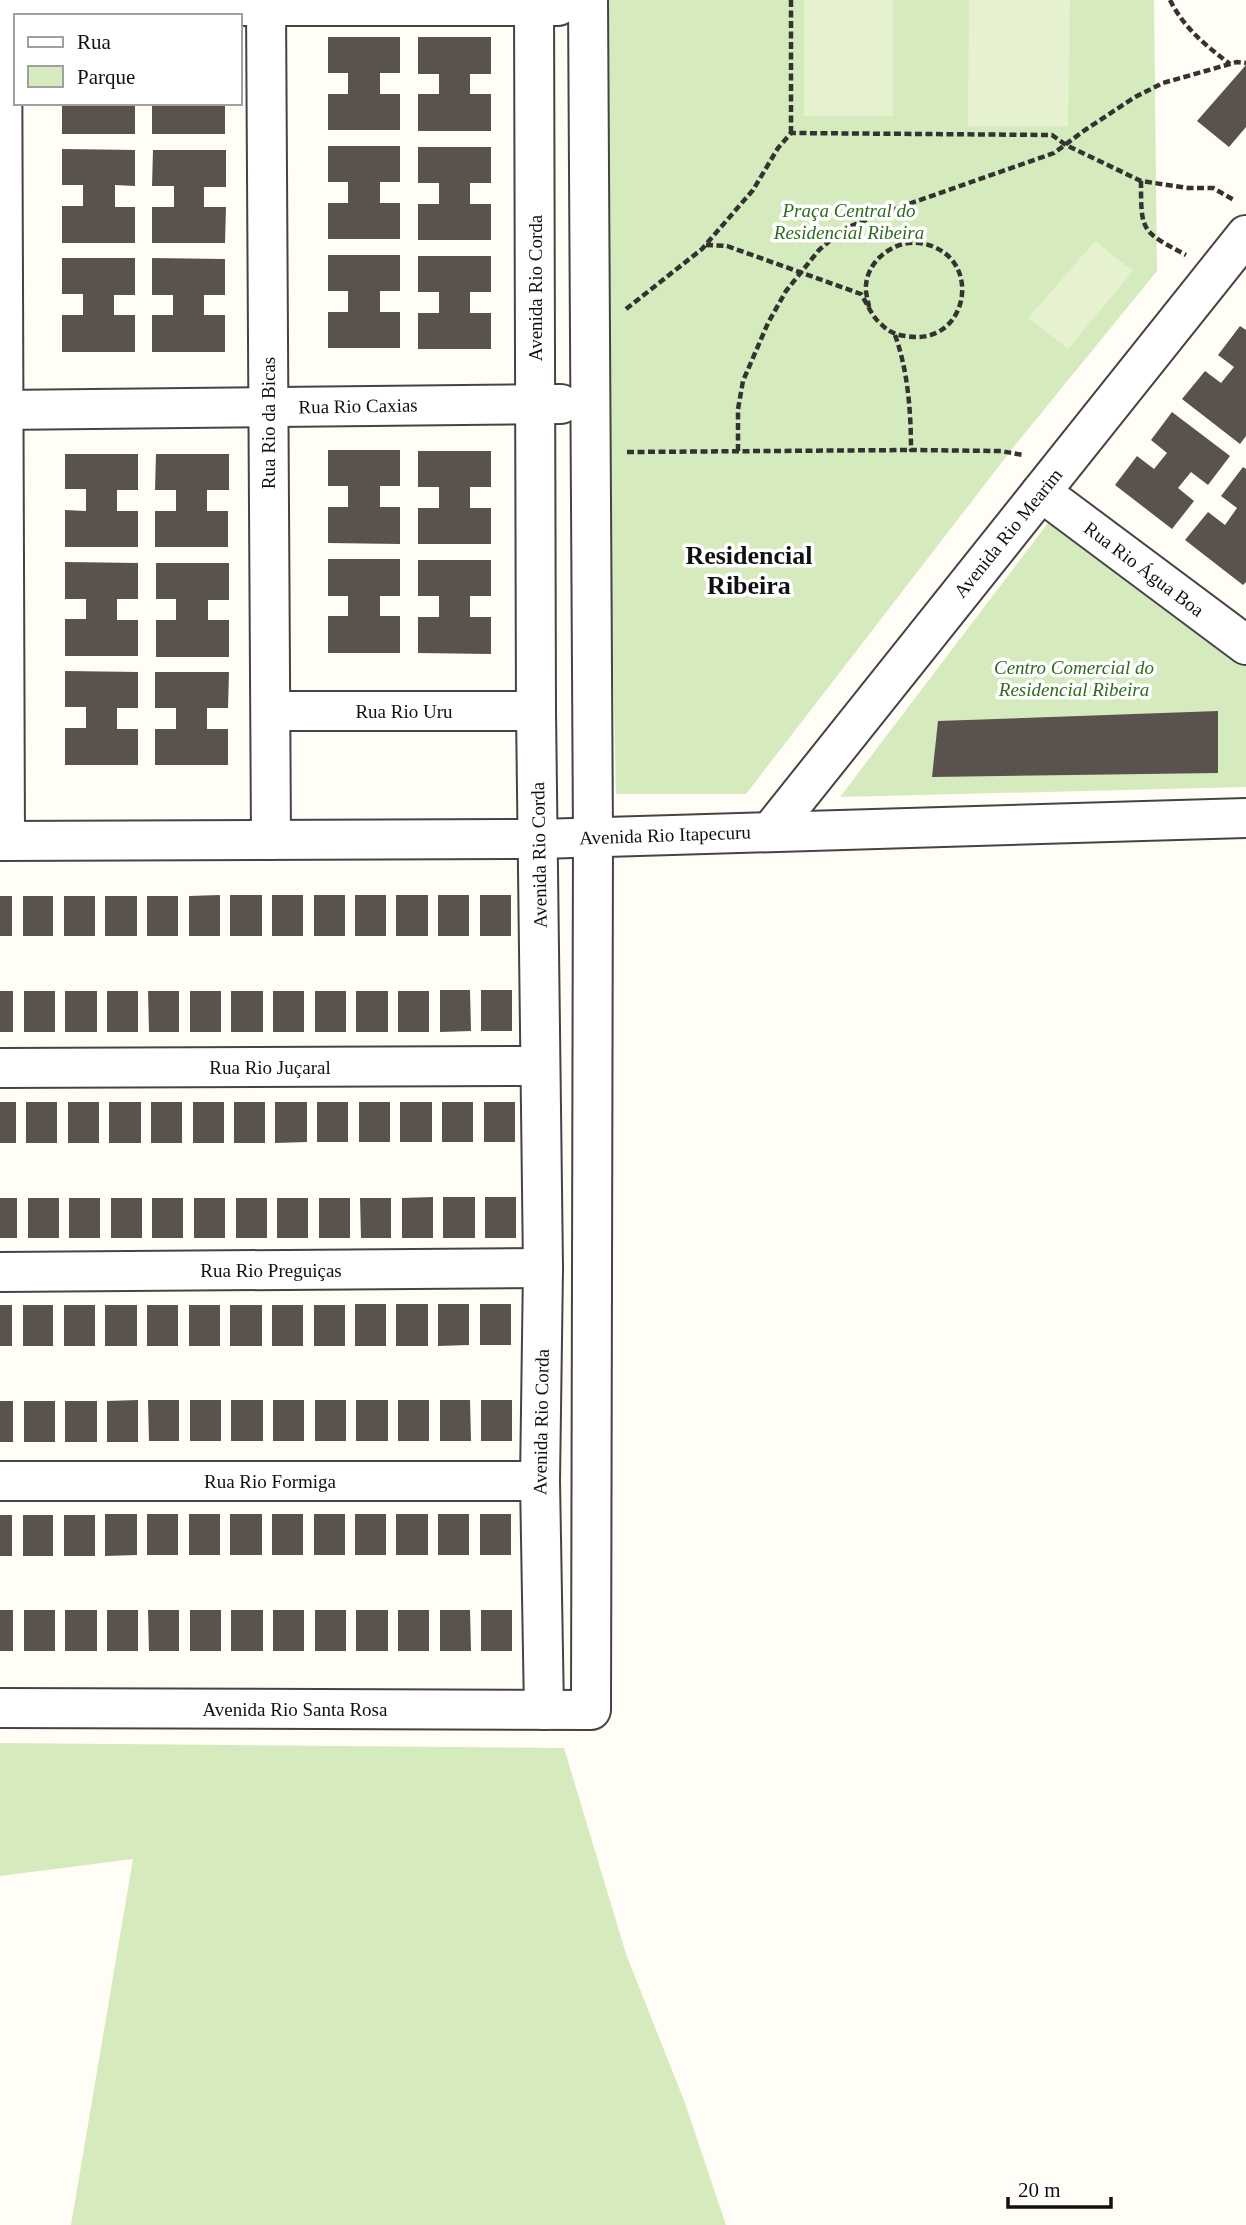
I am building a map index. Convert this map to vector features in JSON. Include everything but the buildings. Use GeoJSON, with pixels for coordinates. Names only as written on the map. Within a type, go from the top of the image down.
{"type":"FeatureCollection","features":[{"type":"Feature","properties":{"kind":"street","name":"Avenida Rio Corda"},"geometry":{"type":"LineString","coordinates":[[534,3],[543,1268],[540,1481],[544,1710]]}},
{"type":"Feature","properties":{"kind":"street"},"geometry":{"type":"LineString","coordinates":[[3,841],[1,6],[588,3],[593,837]]}},
{"type":"Feature","properties":{"kind":"street","name":"Rua Rio da Bicas"},"geometry":{"type":"LineString","coordinates":[[266,6],[271,840]]}},
{"type":"Feature","properties":{"kind":"street","name":"Avenida Rio Mearim"},"geometry":{"type":"LineString","coordinates":[[770,832],[1216,272],[1240,218]]}},
{"type":"Feature","properties":{"kind":"street","name":"Rua Rio Caxias"},"geometry":{"type":"LineString","coordinates":[[2,410],[590,404]]}},
{"type":"Feature","properties":{"kind":"street","name":"Rua Rio Água Boa"},"geometry":{"type":"LineString","coordinates":[[1053,478],[1246,645]]}},
{"type":"Feature","properties":{"kind":"street","name":"Rua Rio Uru"},"geometry":{"type":"LineString","coordinates":[[271,711],[537,711]]}},
{"type":"Feature","properties":{"kind":"street","name":"Avenida Rio Itapecuru"},"geometry":{"type":"LineString","coordinates":[[3,841],[539,839],[1246,818]]}},
{"type":"Feature","properties":{"kind":"street","name":"Avenida Rio Santa Rosa"},"geometry":{"type":"LineString","coordinates":[[0,1708],[591,1710],[593,837]]}},
{"type":"Feature","properties":{"kind":"street","name":"Rua Rio Juçaral"},"geometry":{"type":"LineString","coordinates":[[0,1068],[540,1066]]}},
{"type":"Feature","properties":{"kind":"street","name":"Rua Rio Preguiças"},"geometry":{"type":"LineString","coordinates":[[0,1272],[543,1268]]}},
{"type":"Feature","properties":{"kind":"street","name":"Rua Rio Formiga"},"geometry":{"type":"LineString","coordinates":[[0,1482],[540,1481]]}},
{"type":"Feature","properties":{"kind":"path"},"geometry":{"type":"LineString","coordinates":[[590,343],[642,295],[676,271],[705,245],[753,190],[790,133],[790,0]]}},
{"type":"Feature","properties":{"kind":"path"},"geometry":{"type":"LineString","coordinates":[[1170,0],[1180,20],[1205,46],[1230,65]]}},
{"type":"Feature","properties":{"kind":"path"},"geometry":{"type":"LineString","coordinates":[[738,451],[738,419],[743,381],[768,323],[786,291],[801,272],[819,250],[844,229],[1054,153],[1135,97],[1163,83],[1246,63]]}},
{"type":"Feature","properties":{"kind":"path"},"geometry":{"type":"LineString","coordinates":[[790,133],[1052,135],[1141,181],[1188,188],[1213,188],[1240,218]]}},
{"type":"Feature","properties":{"kind":"path"},"geometry":{"type":"LineString","coordinates":[[1141,181],[1144,223],[1149,234],[1216,272]]}},
{"type":"Feature","properties":{"kind":"path"},"geometry":{"type":"LineString","coordinates":[[705,245],[727,246],[861,294],[874,318],[895,334],[917,338],[937,333],[954,318],[963,298],[961,276],[950,257],[932,245],[910,242],[889,249],[873,264],[866,285],[869,307]]}},
{"type":"Feature","properties":{"kind":"path"},"geometry":{"type":"LineString","coordinates":[[895,334],[903,359],[912,450]]}},
{"type":"Feature","properties":{"kind":"path"},"geometry":{"type":"LineString","coordinates":[[591,452],[1001,451],[1053,478]]}},
{"type":"Feature","properties":{"kind":"green space","name":"Praça Central do Residencial Ribeira"},"geometry":{"type":"Polygon","coordinates":[[[604,0],[1154,0],[1157,271],[1016,444],[746,794],[616,794],[608,441],[604,0]]]}},
{"type":"Feature","properties":{"kind":"green space"},"geometry":{"type":"Polygon","coordinates":[[[804,0],[893,0],[893,116],[804,116],[804,0]]]}},
{"type":"Feature","properties":{"kind":"green space"},"geometry":{"type":"Polygon","coordinates":[[[969,0],[1070,0],[1068,126],[968,126],[969,0]]]}},
{"type":"Feature","properties":{"kind":"green space"},"geometry":{"type":"Polygon","coordinates":[[[1095,241],[1133,271],[1068,349],[1028,318],[1095,241]]]}},
{"type":"Feature","properties":{"kind":"green space","name":"Centro Comercial do Residencial Ribeira"},"geometry":{"type":"Polygon","coordinates":[[[1051,519],[1246,666],[1246,787],[840,797],[1051,519]]]}},
{"type":"Feature","properties":{"kind":"green space"},"geometry":{"type":"Polygon","coordinates":[[[0,1743],[564,1748],[626,1954],[685,2103],[726,2225],[71,2225],[133,1859],[0,1876],[0,1743]]]}},
{"type":"Feature","properties":{"kind":"district","name":"Residencial Ribeira"},"geometry":{"type":"Point","coordinates":[749,570]}}]}
